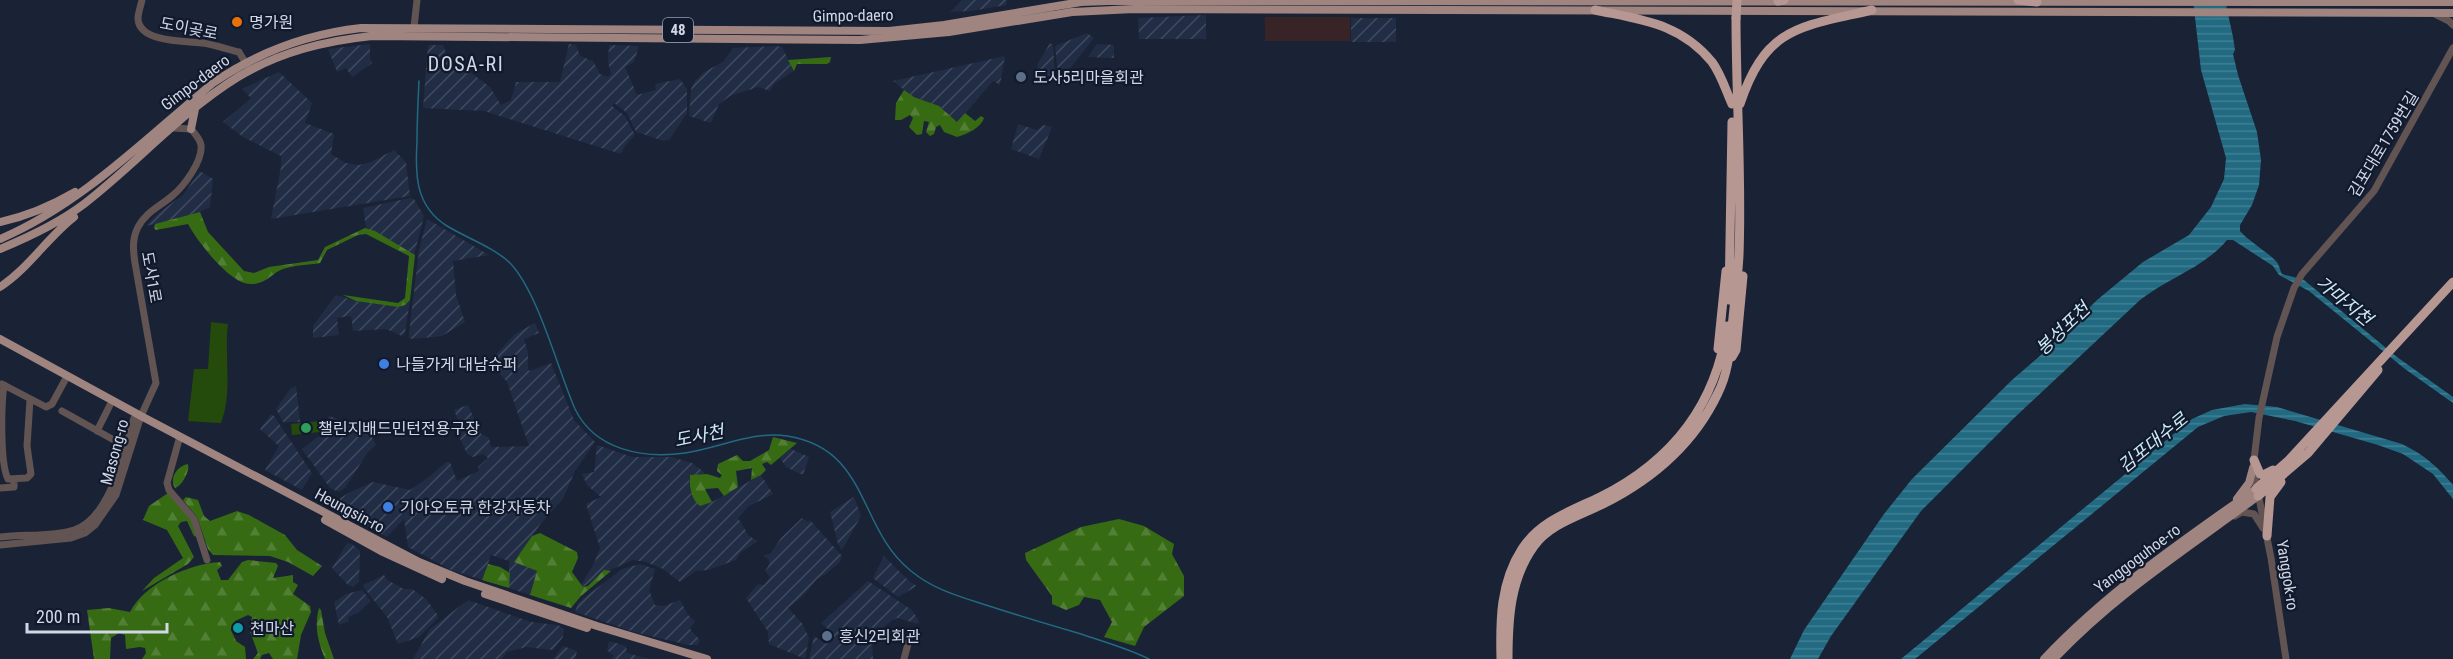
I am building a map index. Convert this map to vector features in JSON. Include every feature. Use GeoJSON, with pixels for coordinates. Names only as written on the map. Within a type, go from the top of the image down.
{"type":"FeatureCollection","features":[{"type":"Feature","properties":{"kind":"highway"},"geometry":{"type":"LineString","coordinates":[[1508,659],[1508,634],[1517,577],[1535,545],[1546,532],[1631,489],[1678,453],[1710,410],[1723,383],[1728,364],[1735,255],[1732,0]]}},
{"type":"Feature","properties":{"kind":"highway"},"geometry":{"type":"LineString","coordinates":[[1734,18],[1737,0]]}},
{"type":"Feature","properties":{"kind":"highway"},"geometry":{"type":"LineString","coordinates":[[2018,0],[2037,2]]}},
{"type":"Feature","properties":{"kind":"highway"},"geometry":{"type":"LineString","coordinates":[[1595,10],[1662,26],[1686,37],[1713,63],[1735,108]]}},
{"type":"Feature","properties":{"kind":"highway"},"geometry":{"type":"LineString","coordinates":[[1735,108],[1758,61],[1786,34],[1812,24],[1872,10]]}},
{"type":"Feature","properties":{"kind":"highway"},"geometry":{"type":"LineString","coordinates":[[1501,659],[1501,613],[1505,586],[1521,550],[1537,531],[1565,513],[1613,491],[1643,472],[1676,443],[1697,414],[1718,359],[1727,322],[1735,255]]}},
{"type":"Feature","properties":{"kind":"highway"},"geometry":{"type":"LineString","coordinates":[[2267,536],[2270,497],[2274,489],[2319,441],[2383,361],[2453,282]]}},
{"type":"Feature","properties":{"kind":"highway"},"geometry":{"type":"LineString","coordinates":[[2397,345],[2453,290]]}},
{"type":"Feature","properties":{"kind":"highway"},"geometry":{"type":"LineString","coordinates":[[2257,492],[2383,361]]}},
{"type":"Feature","properties":{"kind":"highway"},"geometry":{"type":"LineString","coordinates":[[2257,492],[2308,453]]}},
{"type":"Feature","properties":{"kind":"highway"},"geometry":{"type":"LineString","coordinates":[[2254,464],[2257,471],[2263,475],[2288,461]]}},
{"type":"Feature","properties":{"kind":"main road","name":"Gimpo-daero"},"geometry":{"type":"LineString","coordinates":[[0,239],[35,223],[105,179],[248,67],[284,45],[321,34],[369,27],[889,31],[944,25],[1081,2],[1367,0],[1595,10],[1872,10],[2177,7],[2240,1],[2453,2]]}},
{"type":"Feature","properties":{"kind":"main road","name":"Gimpo-daero"},"geometry":{"type":"LineString","coordinates":[[0,249],[59,220],[83,204],[105,179],[213,83],[248,67],[311,45],[372,36],[860,39],[949,32],[1091,10],[1406,3],[1434,0],[2037,2],[2177,7]]}},
{"type":"Feature","properties":{"kind":"main road"},"geometry":{"type":"LineString","coordinates":[[2375,13],[2376,2]]}},
{"type":"Feature","properties":{"kind":"main road","name":"48"},"geometry":{"type":"LineString","coordinates":[[2177,7],[2239,12],[2453,13]]}},
{"type":"Feature","properties":{"kind":"main road"},"geometry":{"type":"LineString","coordinates":[[191,129],[196,108]]}},
{"type":"Feature","properties":{"kind":"main road"},"geometry":{"type":"LineString","coordinates":[[0,222],[24,217],[51,206],[105,179]]}},
{"type":"Feature","properties":{"kind":"main road"},"geometry":{"type":"LineString","coordinates":[[0,287],[60,229],[90,204],[105,179]]}},
{"type":"Feature","properties":{"kind":"main road","name":"Heungsin-ro"},"geometry":{"type":"LineString","coordinates":[[0,339],[138,418]]}},
{"type":"Feature","properties":{"kind":"main road","name":"Heungsin-ro"},"geometry":{"type":"LineString","coordinates":[[0,345],[110,405],[393,550],[441,572],[597,626],[707,659]]}},
{"type":"Feature","properties":{"kind":"main road","name":"Heungsin-ro"},"geometry":{"type":"LineString","coordinates":[[180,439],[372,546],[425,572],[570,623],[688,659]]}},
{"type":"Feature","properties":{"kind":"main road"},"geometry":{"type":"LineString","coordinates":[[2228,509],[2249,483],[2254,464]]}},
{"type":"Feature","properties":{"kind":"main road","name":"Yanggoguhoe-ro"},"geometry":{"type":"LineString","coordinates":[[2044,659],[2095,609],[2228,509],[2257,492]]}},
{"type":"Feature","properties":{"kind":"main road","name":"Yanggoguhoe-ro"},"geometry":{"type":"LineString","coordinates":[[2054,659],[2090,622],[2219,524],[2257,492]]}},
{"type":"Feature","properties":{"kind":"street","name":"도이곶로"},"geometry":{"type":"LineString","coordinates":[[142,0],[138,18],[142,27],[151,35],[162,39],[206,44],[239,52],[248,67]]}},
{"type":"Feature","properties":{"kind":"street"},"geometry":{"type":"LineString","coordinates":[[414,27],[417,0]]}},
{"type":"Feature","properties":{"kind":"street"},"geometry":{"type":"LineString","coordinates":[[2433,13],[2445,18],[2453,25]]}},
{"type":"Feature","properties":{"kind":"street","name":"김포대로1759번길"},"geometry":{"type":"LineString","coordinates":[[2254,464],[2262,402],[2277,337],[2294,288],[2302,274],[2374,191],[2453,48]]}},
{"type":"Feature","properties":{"kind":"street"},"geometry":{"type":"LineString","coordinates":[[173,128],[191,129]]}},
{"type":"Feature","properties":{"kind":"street","name":"도사1로"},"geometry":{"type":"LineString","coordinates":[[138,418],[154,391],[157,379],[135,263],[133,240],[144,218],[177,191],[196,164],[201,147],[191,129]]}},
{"type":"Feature","properties":{"kind":"street"},"geometry":{"type":"LineString","coordinates":[[30,400],[27,446],[31,474],[27,478],[14,480],[5,477],[0,450],[2,384],[30,400],[42,407],[49,406],[65,380]]}},
{"type":"Feature","properties":{"kind":"street"},"geometry":{"type":"LineString","coordinates":[[97,431],[110,405]]}},
{"type":"Feature","properties":{"kind":"street"},"geometry":{"type":"LineString","coordinates":[[62,411],[112,439]]}},
{"type":"Feature","properties":{"kind":"street","name":"Masong-ro"},"geometry":{"type":"LineString","coordinates":[[0,537],[75,529],[90,520],[112,489],[138,418]]}},
{"type":"Feature","properties":{"kind":"street","name":"Masong-ro"},"geometry":{"type":"LineString","coordinates":[[0,545],[71,537],[85,533],[95,525],[116,495],[138,418]]}},
{"type":"Feature","properties":{"kind":"street"},"geometry":{"type":"LineString","coordinates":[[180,439],[167,483],[169,490],[194,519],[207,560]]}},
{"type":"Feature","properties":{"kind":"street"},"geometry":{"type":"LineString","coordinates":[[2254,464],[2257,492]]}},
{"type":"Feature","properties":{"kind":"street"},"geometry":{"type":"LineString","coordinates":[[0,489],[14,487],[14,480]]}},
{"type":"Feature","properties":{"kind":"street","name":"Yanggok-ro"},"geometry":{"type":"LineString","coordinates":[[2257,492],[2267,536],[2286,659]]}},
{"type":"Feature","properties":{"kind":"street"},"geometry":{"type":"LineString","coordinates":[[2219,524],[2242,512],[2249,512],[2254,514],[2267,536]]}},
{"type":"Feature","properties":{"kind":"street"},"geometry":{"type":"LineString","coordinates":[[904,659],[909,640]]}},
{"type":"Feature","properties":{"kind":"shaded area"},"geometry":{"type":"Polygon","coordinates":[[[962,0],[1007,0],[1006,5],[950,12],[962,0]]]}},
{"type":"Feature","properties":{"kind":"shaded area"},"geometry":{"type":"Polygon","coordinates":[[[2193,0],[2225,0],[2238,75],[2257,132],[2261,160],[2259,185],[2252,205],[2240,225],[2240,231],[2276,261],[2282,274],[2304,280],[2397,357],[2453,397],[2453,403],[2405,369],[2309,291],[2279,275],[2273,266],[2233,240],[2227,240],[2208,258],[2140,300],[2013,419],[1921,511],[1831,636],[1818,659],[1790,659],[1804,630],[1884,514],[1912,479],[2097,300],[2143,262],[2189,235],[2211,207],[2224,179],[2226,158],[2201,70],[2193,0]]]}},
{"type":"Feature","properties":{"kind":"shaded area"},"geometry":{"type":"Polygon","coordinates":[[[1206,15],[1206,39],[1139,39],[1138,18],[1206,15]]]}},
{"type":"Feature","properties":{"kind":"shaded area"},"geometry":{"type":"Polygon","coordinates":[[[1265,17],[1350,17],[1350,41],[1265,41],[1265,17]]]}},
{"type":"Feature","properties":{"kind":"shaded area"},"geometry":{"type":"Polygon","coordinates":[[[1351,18],[1396,18],[1396,42],[1351,42],[1351,18]]]}},
{"type":"Feature","properties":{"kind":"shaded area"},"geometry":{"type":"Polygon","coordinates":[[[1087,33],[1094,38],[1068,71],[1062,86],[1059,85],[1055,46],[1087,33]]]}},
{"type":"Feature","properties":{"kind":"shaded area"},"geometry":{"type":"Polygon","coordinates":[[[1050,43],[1053,45],[1055,75],[1036,77],[1038,63],[1050,43]]]}},
{"type":"Feature","properties":{"kind":"shaded area"},"geometry":{"type":"Polygon","coordinates":[[[370,44],[372,63],[352,77],[346,68],[337,72],[328,49],[370,44]]]}},
{"type":"Feature","properties":{"kind":"shaded area"},"geometry":{"type":"Polygon","coordinates":[[[569,44],[576,45],[580,56],[593,61],[600,74],[608,77],[611,74],[608,62],[609,45],[639,46],[634,62],[625,67],[637,95],[656,90],[655,84],[680,79],[687,89],[687,113],[670,139],[664,141],[636,132],[627,113],[614,103],[612,106],[625,116],[635,135],[621,154],[484,111],[423,108],[428,45],[443,45],[446,54],[490,87],[501,105],[511,100],[516,82],[560,82],[569,44]]]}},
{"type":"Feature","properties":{"kind":"shaded area"},"geometry":{"type":"Polygon","coordinates":[[[1097,44],[1114,45],[1114,58],[1088,57],[1097,44]]]}},
{"type":"Feature","properties":{"kind":"shaded area"},"geometry":{"type":"Polygon","coordinates":[[[782,47],[794,71],[775,83],[770,91],[758,87],[730,96],[719,104],[711,123],[689,116],[691,89],[695,81],[704,72],[723,62],[733,48],[782,47]]]}},
{"type":"Feature","properties":{"kind":"shaded area"},"geometry":{"type":"Polygon","coordinates":[[[1005,56],[1000,85],[993,81],[958,122],[931,103],[910,95],[893,81],[1005,56]]]}},
{"type":"Feature","properties":{"kind":"shaded area"},"geometry":{"type":"Polygon","coordinates":[[[279,72],[312,103],[305,123],[334,134],[331,154],[346,163],[359,165],[371,162],[394,150],[406,162],[410,196],[271,219],[281,156],[243,137],[223,122],[251,98],[242,89],[279,72]]]}},
{"type":"Feature","properties":{"kind":"shaded area"},"geometry":{"type":"Polygon","coordinates":[[[1018,124],[1037,130],[1043,125],[1052,127],[1039,159],[1011,149],[1018,124]]]}},
{"type":"Feature","properties":{"kind":"shaded area"},"geometry":{"type":"Polygon","coordinates":[[[200,171],[213,179],[210,207],[190,216],[146,226],[156,215],[183,195],[200,171]]]}},
{"type":"Feature","properties":{"kind":"shaded area"},"geometry":{"type":"Polygon","coordinates":[[[414,199],[424,216],[414,255],[366,228],[363,208],[414,199]]]}},
{"type":"Feature","properties":{"kind":"shaded area"},"geometry":{"type":"Polygon","coordinates":[[[427,219],[489,255],[453,261],[456,295],[465,322],[442,336],[413,339],[409,338],[409,333],[419,250],[427,219]]]}},
{"type":"Feature","properties":{"kind":"shaded area"},"geometry":{"type":"Polygon","coordinates":[[[336,295],[356,301],[398,307],[410,300],[405,333],[402,336],[386,329],[353,331],[351,316],[337,318],[339,335],[313,338],[313,326],[336,295]]]}},
{"type":"Feature","properties":{"kind":"shaded area"},"geometry":{"type":"Polygon","coordinates":[[[535,323],[539,333],[524,339],[529,371],[551,363],[574,420],[595,442],[575,471],[563,499],[541,523],[515,562],[537,571],[530,595],[509,588],[509,561],[491,555],[482,580],[451,570],[408,547],[404,519],[387,537],[352,518],[339,499],[373,482],[410,490],[446,462],[450,462],[457,481],[479,471],[478,467],[488,458],[483,454],[473,457],[467,454],[454,425],[459,423],[454,410],[468,405],[481,434],[489,438],[491,447],[529,446],[507,382],[495,368],[492,359],[515,334],[535,323]]]}},
{"type":"Feature","properties":{"kind":"shaded area"},"geometry":{"type":"Polygon","coordinates":[[[296,386],[300,422],[283,422],[276,409],[290,389],[296,386]]]}},
{"type":"Feature","properties":{"kind":"shaded area"},"geometry":{"type":"Polygon","coordinates":[[[2245,404],[2277,407],[2402,444],[2423,457],[2447,478],[2453,485],[2453,499],[2433,474],[2403,454],[2295,421],[2251,412],[2224,416],[2198,427],[1915,659],[1901,659],[2192,419],[2212,410],[2245,404]]]}},
{"type":"Feature","properties":{"kind":"shaded area"},"geometry":{"type":"Polygon","coordinates":[[[271,414],[312,473],[302,490],[265,470],[279,446],[260,429],[271,414]]]}},
{"type":"Feature","properties":{"kind":"shaded area"},"geometry":{"type":"Polygon","coordinates":[[[329,416],[368,430],[376,445],[368,452],[345,488],[339,492],[330,488],[302,449],[319,436],[329,416]]]}},
{"type":"Feature","properties":{"kind":"shaded area"},"geometry":{"type":"Polygon","coordinates":[[[597,445],[632,457],[671,457],[692,463],[704,472],[704,474],[689,476],[690,491],[699,506],[712,502],[761,475],[773,494],[749,506],[738,518],[749,536],[758,541],[740,553],[736,560],[708,570],[696,571],[680,582],[663,569],[646,562],[633,560],[610,570],[583,587],[581,585],[600,548],[586,504],[601,497],[587,485],[582,474],[594,472],[597,445]]]}},
{"type":"Feature","properties":{"kind":"shaded area"},"geometry":{"type":"Polygon","coordinates":[[[791,449],[809,457],[803,475],[786,467],[780,458],[791,449]]]}},
{"type":"Feature","properties":{"kind":"shaded area"},"geometry":{"type":"Polygon","coordinates":[[[854,497],[861,516],[842,550],[838,544],[830,512],[854,497]]]}},
{"type":"Feature","properties":{"kind":"shaded area"},"geometry":{"type":"Polygon","coordinates":[[[802,518],[808,522],[810,520],[842,556],[840,562],[817,579],[803,596],[788,608],[802,623],[809,638],[805,659],[769,644],[768,632],[746,598],[758,584],[764,585],[770,577],[765,571],[769,560],[764,556],[771,553],[781,538],[802,518]]]}},
{"type":"Feature","properties":{"kind":"shaded area"},"geometry":{"type":"Polygon","coordinates":[[[347,543],[360,551],[359,582],[353,587],[348,585],[332,568],[347,543]]]}},
{"type":"Feature","properties":{"kind":"shaded area"},"geometry":{"type":"Polygon","coordinates":[[[884,556],[917,586],[898,597],[873,578],[884,556]]]}},
{"type":"Feature","properties":{"kind":"shaded area"},"geometry":{"type":"Polygon","coordinates":[[[640,564],[655,569],[649,590],[655,605],[664,606],[680,600],[688,615],[695,621],[690,629],[700,640],[698,645],[688,645],[634,632],[575,612],[578,603],[622,569],[640,564]]]}},
{"type":"Feature","properties":{"kind":"shaded area"},"geometry":{"type":"Polygon","coordinates":[[[384,575],[387,580],[404,589],[412,589],[426,599],[437,614],[438,618],[419,637],[398,644],[387,617],[364,588],[363,585],[384,575]]]}},
{"type":"Feature","properties":{"kind":"shaded area"},"geometry":{"type":"Polygon","coordinates":[[[868,581],[912,610],[919,621],[918,624],[897,618],[891,621],[872,637],[873,659],[809,659],[814,636],[826,644],[834,634],[821,623],[868,581]]]}},
{"type":"Feature","properties":{"kind":"shaded area"},"geometry":{"type":"Polygon","coordinates":[[[362,590],[371,601],[358,613],[348,617],[349,621],[339,625],[334,602],[346,594],[362,590]]]}},
{"type":"Feature","properties":{"kind":"shaded area"},"geometry":{"type":"Polygon","coordinates":[[[468,600],[531,622],[558,625],[564,629],[563,637],[553,650],[526,647],[507,652],[502,659],[413,659],[430,629],[468,600]]]}},
{"type":"Feature","properties":{"kind":"shaded area"},"geometry":{"type":"Polygon","coordinates":[[[609,641],[626,646],[627,653],[648,659],[611,659],[614,656],[607,650],[609,641]]]}},
{"type":"Feature","properties":{"kind":"shaded area"},"geometry":{"type":"Polygon","coordinates":[[[563,646],[577,651],[575,659],[553,659],[563,646]]]}},
{"type":"Feature","properties":{"kind":"green space"},"geometry":{"type":"Polygon","coordinates":[[[831,57],[827,64],[797,64],[794,71],[788,60],[831,57]]]}},
{"type":"Feature","properties":{"kind":"green space"},"geometry":{"type":"Polygon","coordinates":[[[904,90],[914,97],[939,106],[957,122],[965,113],[975,121],[981,116],[984,118],[977,128],[957,137],[944,132],[940,125],[930,136],[926,132],[929,122],[924,121],[922,134],[917,135],[909,127],[913,118],[910,115],[901,120],[895,120],[896,103],[904,90]]]}},
{"type":"Feature","properties":{"kind":"green space"},"geometry":{"type":"Polygon","coordinates":[[[200,212],[208,232],[244,271],[254,273],[269,267],[318,260],[325,247],[365,228],[375,231],[415,255],[410,300],[398,307],[356,301],[343,295],[398,303],[405,298],[409,256],[366,234],[358,235],[327,250],[320,263],[283,269],[265,280],[250,284],[233,277],[224,269],[206,250],[188,224],[156,230],[154,228],[155,224],[200,212]]]}},
{"type":"Feature","properties":{"kind":"green space"},"geometry":{"type":"Polygon","coordinates":[[[211,322],[228,324],[225,411],[221,423],[188,421],[194,369],[208,369],[211,322]]]}},
{"type":"Feature","properties":{"kind":"green space","name":"챌린지배드민턴전용구장"},"geometry":{"type":"Polygon","coordinates":[[[320,421],[321,432],[292,435],[291,424],[320,421]]]}},
{"type":"Feature","properties":{"kind":"green space"},"geometry":{"type":"Polygon","coordinates":[[[773,437],[797,443],[771,465],[767,462],[762,464],[766,470],[751,480],[752,468],[736,471],[738,487],[724,496],[718,488],[705,489],[712,502],[700,506],[694,500],[690,475],[707,474],[720,478],[722,475],[717,471],[718,464],[737,455],[743,461],[750,461],[769,450],[773,437]]]}},
{"type":"Feature","properties":{"kind":"green space"},"geometry":{"type":"Polygon","coordinates":[[[188,464],[185,478],[175,488],[173,480],[175,473],[180,467],[188,464]]]}},
{"type":"Feature","properties":{"kind":"green space"},"geometry":{"type":"Polygon","coordinates":[[[168,493],[190,516],[197,537],[194,536],[187,521],[181,522],[178,526],[194,557],[188,564],[142,591],[154,578],[183,558],[167,530],[143,520],[149,506],[168,493]]]}},
{"type":"Feature","properties":{"kind":"green space"},"geometry":{"type":"Polygon","coordinates":[[[186,497],[198,500],[204,516],[210,521],[237,511],[249,515],[285,535],[297,550],[322,566],[313,576],[288,562],[270,556],[213,555],[208,549],[197,517],[183,500],[186,497]]]}},
{"type":"Feature","properties":{"kind":"green space"},"geometry":{"type":"Polygon","coordinates":[[[1119,519],[1144,526],[1174,544],[1172,554],[1184,576],[1184,596],[1144,627],[1135,646],[1104,637],[1112,622],[1100,600],[1084,597],[1079,605],[1066,610],[1052,604],[1052,596],[1026,560],[1025,553],[1081,527],[1119,519]]]}},
{"type":"Feature","properties":{"kind":"green space"},"geometry":{"type":"Polygon","coordinates":[[[540,533],[577,552],[578,558],[572,572],[583,587],[588,586],[604,570],[611,571],[581,596],[571,608],[530,595],[537,571],[514,562],[532,536],[540,533]]]}},
{"type":"Feature","properties":{"kind":"green space"},"geometry":{"type":"Polygon","coordinates":[[[248,560],[276,563],[278,566],[273,578],[293,575],[293,582],[298,585],[293,594],[310,606],[311,612],[301,635],[297,659],[273,659],[269,653],[262,655],[260,659],[253,659],[258,653],[249,629],[252,617],[248,615],[235,621],[231,630],[236,641],[245,647],[246,659],[142,659],[146,653],[145,648],[126,649],[125,635],[119,633],[111,638],[110,659],[94,659],[87,610],[109,608],[130,612],[146,592],[182,571],[220,562],[222,566],[217,570],[221,580],[228,580],[242,562],[248,560]]]}},
{"type":"Feature","properties":{"kind":"green space"},"geometry":{"type":"Polygon","coordinates":[[[488,564],[510,573],[509,588],[482,580],[488,564]]]}},
{"type":"Feature","properties":{"kind":"green space"},"geometry":{"type":"Polygon","coordinates":[[[319,608],[334,659],[325,659],[320,646],[317,628],[319,608]]]}},
{"type":"Feature","properties":{"kind":"waterway","name":"도사천"},"geometry":{"type":"LineString","coordinates":[[419,81],[416,165],[423,199],[436,218],[496,252],[510,263],[520,276],[547,332],[575,409],[595,434],[622,449],[637,453],[669,455],[698,451],[748,438],[774,435],[787,436],[814,444],[834,457],[848,473],[894,553],[920,578],[958,596],[1124,648],[1149,659]]}},
{"type":"Feature","properties":{"kind":"place","name":"명가원"},"geometry":{"type":"Point","coordinates":[237,22]}},
{"type":"Feature","properties":{"kind":"place","name":"도사5리마을회관"},"geometry":{"type":"Point","coordinates":[1021,77]}},
{"type":"Feature","properties":{"kind":"place","name":"나들가게 대남슈퍼"},"geometry":{"type":"Point","coordinates":[384,364]}},
{"type":"Feature","properties":{"kind":"place","name":"챌린지배드민턴전용구장"},"geometry":{"type":"Point","coordinates":[306,428]}},
{"type":"Feature","properties":{"kind":"place","name":"기아오토큐 한강자동차"},"geometry":{"type":"Point","coordinates":[388,507]}},
{"type":"Feature","properties":{"kind":"place","name":"천마산"},"geometry":{"type":"Point","coordinates":[238,628]}},
{"type":"Feature","properties":{"kind":"place","name":"흥신2리회관"},"geometry":{"type":"Point","coordinates":[827,636]}},
{"type":"Feature","properties":{"kind":"district","name":"DOSA-RI"},"geometry":{"type":"Point","coordinates":[466,64]}},
{"type":"Feature","properties":{"kind":"water label","name":"가마지천"},"geometry":{"type":"Point","coordinates":[2344,301]}},
{"type":"Feature","properties":{"kind":"water label","name":"봉성포천"},"geometry":{"type":"Point","coordinates":[2063,329]}},
{"type":"Feature","properties":{"kind":"water label","name":"김포대수로"},"geometry":{"type":"Point","coordinates":[2153,443]}}]}
